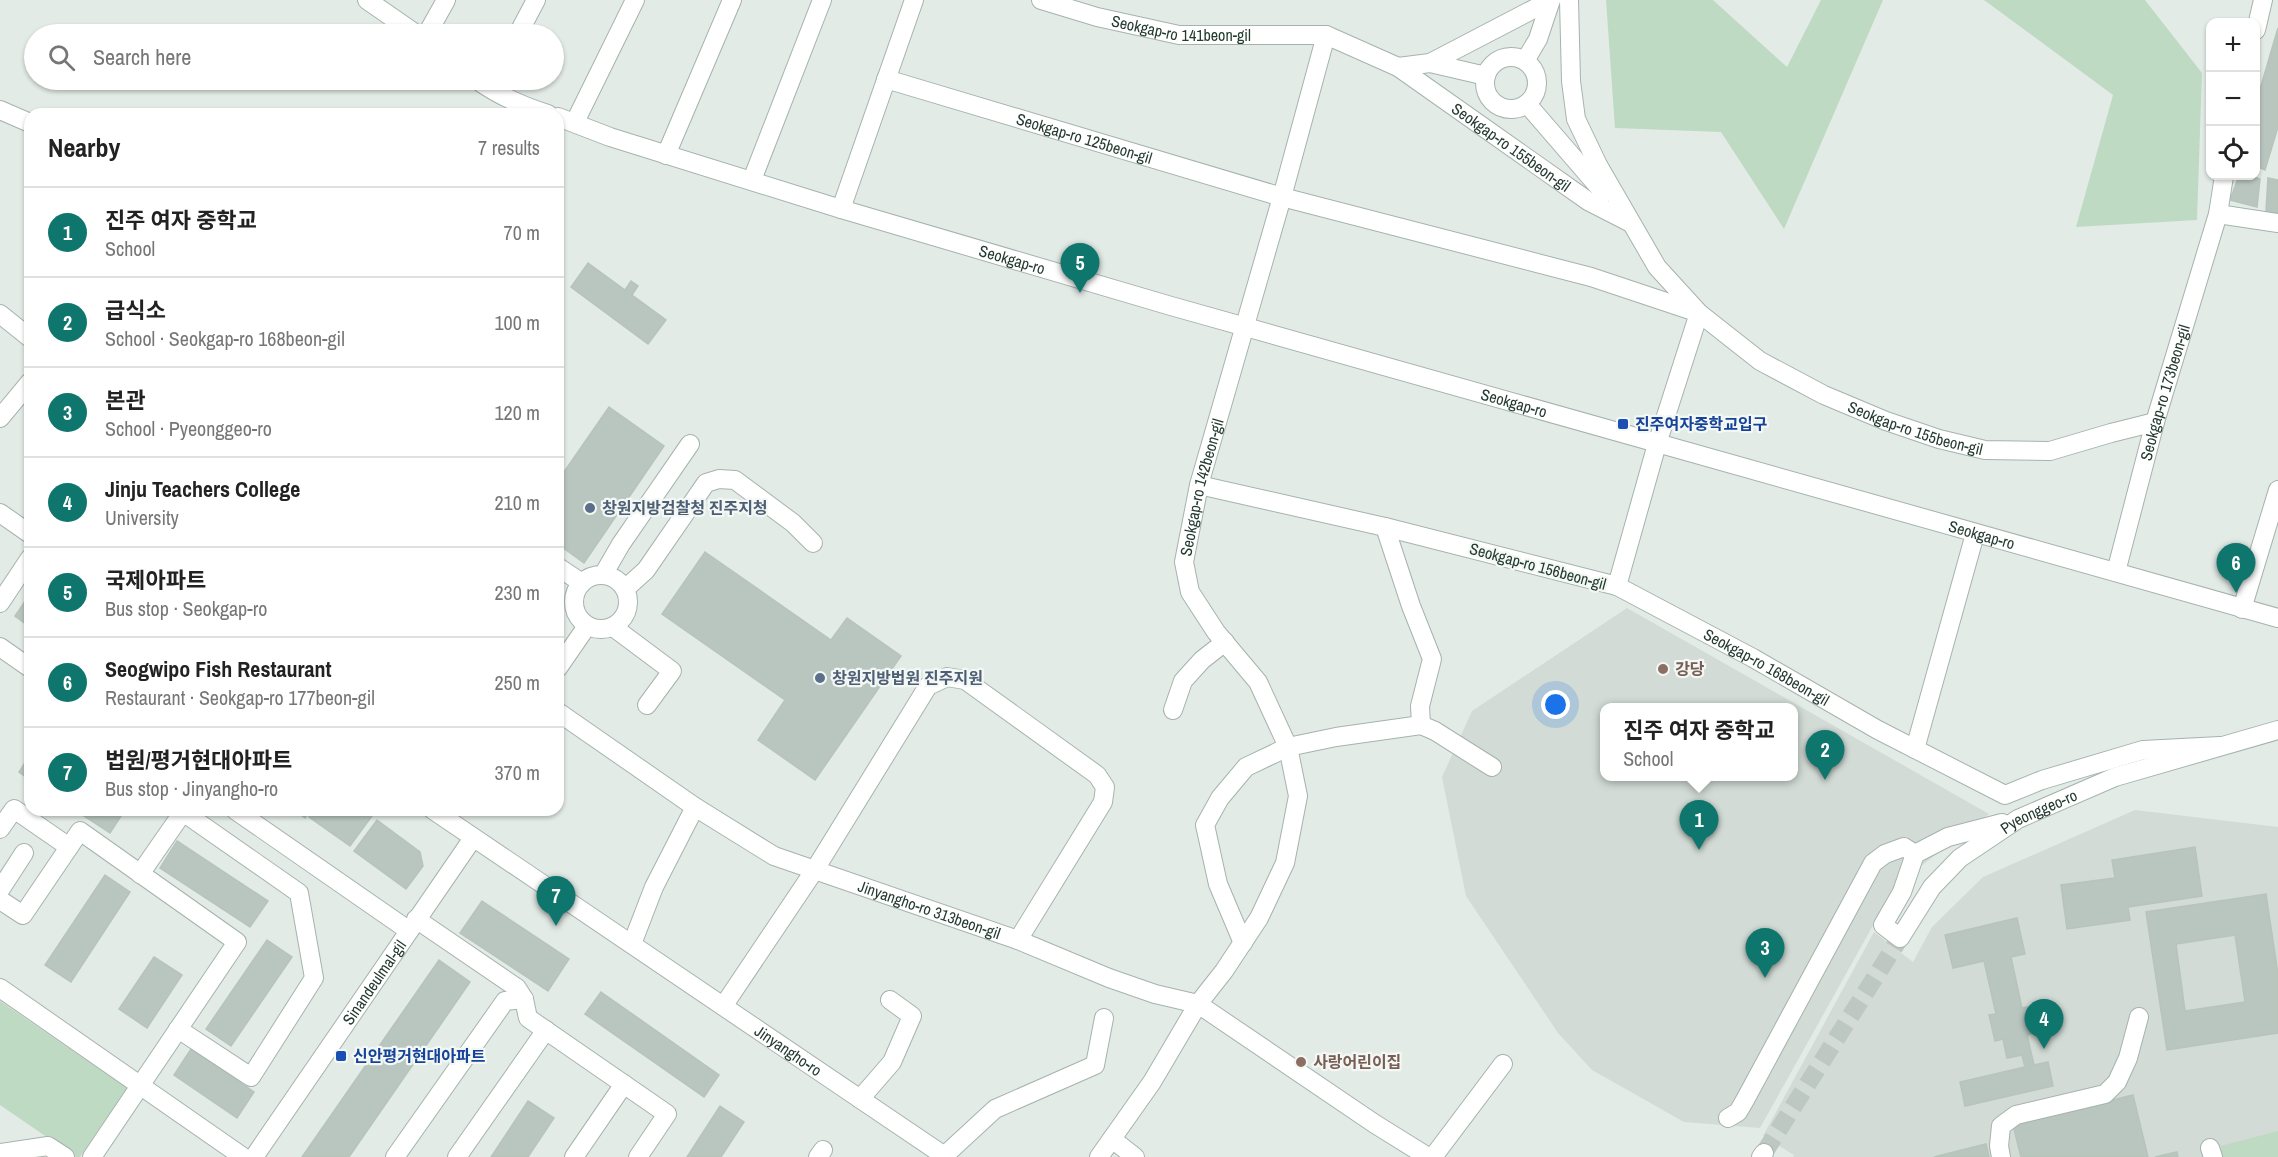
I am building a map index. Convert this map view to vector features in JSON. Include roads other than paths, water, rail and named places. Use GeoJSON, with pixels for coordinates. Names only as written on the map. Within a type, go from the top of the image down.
{"type":"FeatureCollection","features":[{"type":"Feature","properties":{"kind":"street"},"geometry":{"type":"LineString","coordinates":[[367,0],[402,24]]}},
{"type":"Feature","properties":{"kind":"street"},"geometry":{"type":"LineString","coordinates":[[433,24],[446,0]]}},
{"type":"Feature","properties":{"kind":"street"},"geometry":{"type":"LineString","coordinates":[[523,24],[536,0]]}},
{"type":"Feature","properties":{"kind":"street","name":"Seokgap-ro"},"geometry":{"type":"LineString","coordinates":[[635,0],[566,120],[610,137],[841,209],[1657,444],[2278,618]]}},
{"type":"Feature","properties":{"kind":"street"},"geometry":{"type":"LineString","coordinates":[[666,155],[732,0]]}},
{"type":"Feature","properties":{"kind":"street"},"geometry":{"type":"LineString","coordinates":[[752,180],[822,0]]}},
{"type":"Feature","properties":{"kind":"street"},"geometry":{"type":"LineString","coordinates":[[841,209],[914,0]]}},
{"type":"Feature","properties":{"kind":"street","name":"Seokgap-ro 141beon-gil"},"geometry":{"type":"LineString","coordinates":[[1041,0],[1097,17],[1179,36],[1326,35],[1398,67]]}},
{"type":"Feature","properties":{"kind":"street"},"geometry":{"type":"LineString","coordinates":[[1525,60],[1538,39],[1551,0]]}},
{"type":"Feature","properties":{"kind":"street"},"geometry":{"type":"LineString","coordinates":[[1430,63],[1551,0]]}},
{"type":"Feature","properties":{"kind":"street","name":"Seokgap-ro 155beon-gil"},"geometry":{"type":"LineString","coordinates":[[1569,0],[1571,81],[1576,119],[1598,165],[1657,267],[1699,313],[1760,361],[1824,395],[1886,421],[1939,439],[1985,450],[2050,451],[2155,422]]}},
{"type":"Feature","properties":{"kind":"street"},"geometry":{"type":"LineString","coordinates":[[2259,18],[2264,0]]}},
{"type":"Feature","properties":{"kind":"street"},"geometry":{"type":"LineString","coordinates":[[1246,326],[1326,35]]}},
{"type":"Feature","properties":{"kind":"street"},"geometry":{"type":"LineString","coordinates":[[1517,57],[1525,60],[1537,78],[1535,92],[1527,104],[1512,109],[1496,105],[1486,92],[1486,76],[1494,62],[1501,58],[1517,57]]}},
{"type":"Feature","properties":{"kind":"street"},"geometry":{"type":"LineString","coordinates":[[1398,67],[1430,63],[1486,76]]}},
{"type":"Feature","properties":{"kind":"street","name":"Seokgap-ro 155beon-gil"},"geometry":{"type":"LineString","coordinates":[[1398,67],[1588,201],[1629,222]]}},
{"type":"Feature","properties":{"kind":"street","name":"Seokgap-ro 125beon-gil"},"geometry":{"type":"LineString","coordinates":[[886,79],[1282,197]]}},
{"type":"Feature","properties":{"kind":"street"},"geometry":{"type":"LineString","coordinates":[[498,90],[527,108]]}},
{"type":"Feature","properties":{"kind":"street"},"geometry":{"type":"LineString","coordinates":[[1527,104],[1629,222]]}},
{"type":"Feature","properties":{"kind":"street"},"geometry":{"type":"LineString","coordinates":[[0,110],[24,120]]}},
{"type":"Feature","properties":{"kind":"street","name":"Seokgap-ro 173beon-gil"},"geometry":{"type":"LineString","coordinates":[[2116,572],[2155,422],[2218,214],[2223,180]]}},
{"type":"Feature","properties":{"kind":"street","name":"Seokgap-ro 155beon-gil"},"geometry":{"type":"LineString","coordinates":[[1282,197],[1591,277],[1699,313]]}},
{"type":"Feature","properties":{"kind":"street"},"geometry":{"type":"LineString","coordinates":[[2218,214],[2278,223]]}},
{"type":"Feature","properties":{"kind":"street"},"geometry":{"type":"LineString","coordinates":[[1657,444],[1699,313]]}},
{"type":"Feature","properties":{"kind":"street"},"geometry":{"type":"LineString","coordinates":[[0,315],[24,333]]}},
{"type":"Feature","properties":{"kind":"street","name":"Seokgap-ro 142beon-gil"},"geometry":{"type":"LineString","coordinates":[[1099,1157],[1152,1082],[1198,1004],[1224,971],[1259,918],[1285,863],[1298,796],[1288,747],[1258,682],[1225,642],[1190,592],[1184,562],[1199,485],[1246,326]]}},
{"type":"Feature","properties":{"kind":"street"},"geometry":{"type":"LineString","coordinates":[[0,418],[24,389]]}},
{"type":"Feature","properties":{"kind":"street"},"geometry":{"type":"LineString","coordinates":[[603,575],[621,544],[690,444]]}},
{"type":"Feature","properties":{"kind":"street","name":"Seokgap-ro 156beon-gil"},"geometry":{"type":"LineString","coordinates":[[1199,485],[1385,527],[1617,586],[1657,444]]}},
{"type":"Feature","properties":{"kind":"street"},"geometry":{"type":"LineString","coordinates":[[625,589],[646,570],[706,483],[719,479],[735,480],[793,523],[813,543]]}},
{"type":"Feature","properties":{"kind":"street"},"geometry":{"type":"LineString","coordinates":[[2242,609],[2278,490]]}},
{"type":"Feature","properties":{"kind":"street"},"geometry":{"type":"LineString","coordinates":[[0,513],[24,530]]}},
{"type":"Feature","properties":{"kind":"street"},"geometry":{"type":"LineString","coordinates":[[1385,527],[1411,606],[1432,659],[1420,706],[1421,725]]}},
{"type":"Feature","properties":{"kind":"street"},"geometry":{"type":"LineString","coordinates":[[1915,748],[1975,534]]}},
{"type":"Feature","properties":{"kind":"street"},"geometry":{"type":"LineString","coordinates":[[0,603],[24,567]]}},
{"type":"Feature","properties":{"kind":"street"},"geometry":{"type":"LineString","coordinates":[[564,571],[582,583]]}},
{"type":"Feature","properties":{"kind":"street"},"geometry":{"type":"LineString","coordinates":[[603,575],[620,582],[628,597],[626,615],[613,627],[604,630],[587,626],[580,620],[574,604],[575,595],[582,583],[594,576],[603,575]]}},
{"type":"Feature","properties":{"kind":"street","name":"Seokgap-ro 168beon-gil"},"geometry":{"type":"LineString","coordinates":[[1617,586],[1753,658],[1878,730],[2005,795]]}},
{"type":"Feature","properties":{"kind":"street"},"geometry":{"type":"LineString","coordinates":[[564,659],[587,626]]}},
{"type":"Feature","properties":{"kind":"street"},"geometry":{"type":"LineString","coordinates":[[613,627],[672,671],[647,705]]}},
{"type":"Feature","properties":{"kind":"street"},"geometry":{"type":"LineString","coordinates":[[1173,710],[1183,681],[1202,660],[1225,642]]}},
{"type":"Feature","properties":{"kind":"street"},"geometry":{"type":"LineString","coordinates":[[0,647],[24,664]]}},
{"type":"Feature","properties":{"kind":"street"},"geometry":{"type":"LineString","coordinates":[[724,1005],[814,871],[928,686],[947,677],[965,680],[1097,775],[1105,788],[1103,802],[1018,940]]}},
{"type":"Feature","properties":{"kind":"street","name":"Jinyangho-ro 313beon-gil"},"geometry":{"type":"LineString","coordinates":[[564,716],[695,807],[774,856],[1018,940],[1108,978],[1155,994],[1198,1004]]}},
{"type":"Feature","properties":{"kind":"street"},"geometry":{"type":"LineString","coordinates":[[1243,943],[1218,884],[1205,825],[1220,798],[1246,767],[1288,747],[1336,737],[1421,725],[1435,731],[1492,767]]}},
{"type":"Feature","properties":{"kind":"street","name":"Pyeonggeo-ro"},"geometry":{"type":"LineString","coordinates":[[1915,854],[1902,892],[1883,926],[1900,938],[1932,887],[1960,858],[2018,819],[2115,777],[2278,730]]}},
{"type":"Feature","properties":{"kind":"street","name":"Pyeonggeo-ro"},"geometry":{"type":"LineString","coordinates":[[2005,795],[2042,780],[2143,750],[2220,746]]}},
{"type":"Feature","properties":{"kind":"street"},"geometry":{"type":"LineString","coordinates":[[633,944],[654,886],[695,807]]}},
{"type":"Feature","properties":{"kind":"street"},"geometry":{"type":"LineString","coordinates":[[0,829],[14,809],[24,816]]}},
{"type":"Feature","properties":{"kind":"street"},"geometry":{"type":"LineString","coordinates":[[24,816],[69,847]]}},
{"type":"Feature","properties":{"kind":"street"},"geometry":{"type":"LineString","coordinates":[[140,874],[180,816]]}},
{"type":"Feature","properties":{"kind":"street"},"geometry":{"type":"LineString","coordinates":[[178,1029],[250,1077],[314,978],[299,893],[189,816]]}},
{"type":"Feature","properties":{"kind":"street"},"geometry":{"type":"LineString","coordinates":[[244,816],[412,925],[517,988],[524,999],[528,1017],[667,1114],[638,1157]]}},
{"type":"Feature","properties":{"kind":"street","name":"Jinyangho-ro"},"geometry":{"type":"LineString","coordinates":[[447,816],[473,838],[945,1156]]}},
{"type":"Feature","properties":{"kind":"street"},"geometry":{"type":"LineString","coordinates":[[1728,1118],[1738,1112],[1742,1106],[1873,863],[1885,854],[1904,847],[1915,854],[1948,837],[2018,819]]}},
{"type":"Feature","properties":{"kind":"street"},"geometry":{"type":"LineString","coordinates":[[0,900],[23,915],[80,831],[237,942],[92,1157]]}},
{"type":"Feature","properties":{"kind":"street","name":"Sinandeulmal-gil"},"geometry":{"type":"LineString","coordinates":[[254,1157],[473,838]]}},
{"type":"Feature","properties":{"kind":"street"},"geometry":{"type":"LineString","coordinates":[[0,890],[24,853]]}},
{"type":"Feature","properties":{"kind":"street"},"geometry":{"type":"LineString","coordinates":[[0,988],[243,1157]]}},
{"type":"Feature","properties":{"kind":"street"},"geometry":{"type":"LineString","coordinates":[[395,1157],[505,1001],[524,999]]}},
{"type":"Feature","properties":{"kind":"street"},"geometry":{"type":"LineString","coordinates":[[860,1098],[892,1062],[912,1016],[890,1000]]}},
{"type":"Feature","properties":{"kind":"street"},"geometry":{"type":"LineString","coordinates":[[1198,1004],[1375,1124],[1428,1157]]}},
{"type":"Feature","properties":{"kind":"street"},"geometry":{"type":"LineString","coordinates":[[2001,1157],[1999,1146],[2001,1126],[2016,1115],[2105,1094],[2117,1083],[2128,1058],[2139,1017]]}},
{"type":"Feature","properties":{"kind":"street"},"geometry":{"type":"LineString","coordinates":[[945,1156],[995,1109],[1095,1065],[1104,1018]]}},
{"type":"Feature","properties":{"kind":"street"},"geometry":{"type":"LineString","coordinates":[[457,1157],[546,1030]]}},
{"type":"Feature","properties":{"kind":"street"},"geometry":{"type":"LineString","coordinates":[[1433,1157],[1503,1064]]}},
{"type":"Feature","properties":{"kind":"street"},"geometry":{"type":"LineString","coordinates":[[574,1157],[624,1084]]}},
{"type":"Feature","properties":{"kind":"street"},"geometry":{"type":"LineString","coordinates":[[1112,1139],[1135,1157]]}},
{"type":"Feature","properties":{"kind":"street"},"geometry":{"type":"LineString","coordinates":[[0,1153],[48,1146],[60,1156]]}},
{"type":"Feature","properties":{"kind":"tunnel"},"geometry":{"type":"LineString","coordinates":[[1764,1153],[1900,938]]}},
{"type":"Feature","properties":{"kind":"place","name":"국제아파트"},"geometry":{"type":"Point","coordinates":[1080,293]}},
{"type":"Feature","properties":{"kind":"place","name":"진주여자중학교입구"},"geometry":{"type":"Point","coordinates":[1623,424]}},
{"type":"Feature","properties":{"kind":"place","name":"창원지방검찰청 진주지청"},"geometry":{"type":"Point","coordinates":[590,508]}},
{"type":"Feature","properties":{"kind":"place","name":"Seogwipo Fish Restaurant"},"geometry":{"type":"Point","coordinates":[2236,593]}},
{"type":"Feature","properties":{"kind":"place","name":"강당"},"geometry":{"type":"Point","coordinates":[1663,669]}},
{"type":"Feature","properties":{"kind":"place","name":"창원지방법원 진주지원"},"geometry":{"type":"Point","coordinates":[820,678]}},
{"type":"Feature","properties":{"kind":"place","name":"급식소"},"geometry":{"type":"Point","coordinates":[1825,780]}},
{"type":"Feature","properties":{"kind":"place","name":"진주 여자 중학교"},"geometry":{"type":"Point","coordinates":[1699,850]}},
{"type":"Feature","properties":{"kind":"place","name":"법원/평거현대아파트"},"geometry":{"type":"Point","coordinates":[556,926]}},
{"type":"Feature","properties":{"kind":"place","name":"본관"},"geometry":{"type":"Point","coordinates":[1765,978]}},
{"type":"Feature","properties":{"kind":"place","name":"Jinju Teachers College"},"geometry":{"type":"Point","coordinates":[2044,1049]}},
{"type":"Feature","properties":{"kind":"place","name":"신안평거현대아파트"},"geometry":{"type":"Point","coordinates":[341,1056]}},
{"type":"Feature","properties":{"kind":"place","name":"사랑어린이집"},"geometry":{"type":"Point","coordinates":[1301,1062]}}]}
